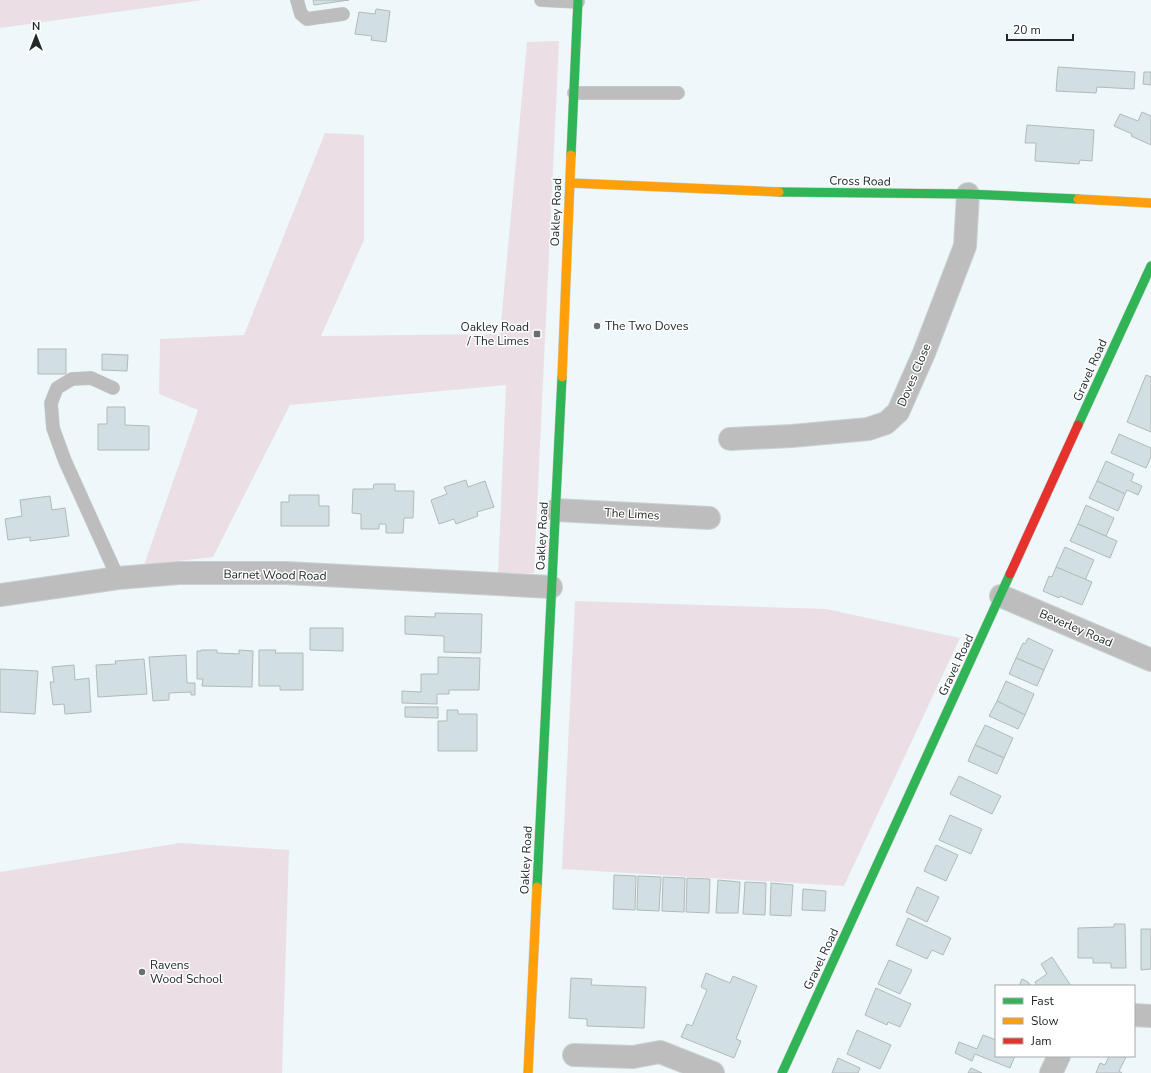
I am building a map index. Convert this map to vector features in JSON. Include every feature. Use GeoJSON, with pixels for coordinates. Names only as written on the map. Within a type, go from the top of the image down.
{"type":"FeatureCollection","features":[{"type":"Feature","properties":{"kind":"street","name":"Oakley Road"},"geometry":{"type":"LineString","coordinates":[[528,1073],[556,510],[578,1]]}},
{"type":"Feature","properties":{"kind":"street","name":"Cross Road"},"geometry":{"type":"LineString","coordinates":[[570,183],[769,192],[968,194],[1151,203]]}},
{"type":"Feature","properties":{"kind":"street","name":"Doves Close"},"geometry":{"type":"LineString","coordinates":[[730,439],[792,436],[868,429],[886,423],[898,412],[924,353],[965,246],[968,194]]}},
{"type":"Feature","properties":{"kind":"street","name":"Gravel Road"},"geometry":{"type":"LineString","coordinates":[[782,1073],[1148,278]]}},
{"type":"Feature","properties":{"kind":"street","name":"The Limes"},"geometry":{"type":"LineString","coordinates":[[556,510],[709,518]]}},
{"type":"Feature","properties":{"kind":"street","name":"Barnet Wood Road"},"geometry":{"type":"LineString","coordinates":[[0,595],[118,578],[179,573],[286,573],[551,587]]}},
{"type":"Feature","properties":{"kind":"street","name":"Beverley Road"},"geometry":{"type":"LineString","coordinates":[[1001,596],[1151,660]]}},
{"type":"Feature","properties":{"kind":"street"},"geometry":{"type":"LineString","coordinates":[[1135,1015],[1151,1016]]}},
{"type":"Feature","properties":{"kind":"street"},"geometry":{"type":"LineString","coordinates":[[574,1055],[633,1057],[660,1052],[713,1073]]}},
{"type":"Feature","properties":{"kind":"street"},"geometry":{"type":"LineString","coordinates":[[1051,1073],[1059,1057]]}},
{"type":"Feature","properties":{"kind":"lane"},"geometry":{"type":"LineString","coordinates":[[297,0],[301,14],[307,19],[343,14]]}},
{"type":"Feature","properties":{"kind":"lane"},"geometry":{"type":"LineString","coordinates":[[541,0],[578,1]]}},
{"type":"Feature","properties":{"kind":"lane"},"geometry":{"type":"LineString","coordinates":[[574,93],[678,93]]}},
{"type":"Feature","properties":{"kind":"lane"},"geometry":{"type":"LineString","coordinates":[[113,388],[92,378],[72,379],[57,388],[51,403],[52,428],[118,578]]}},
{"type":"Feature","properties":{"kind":"shaded area"},"geometry":{"type":"Polygon","coordinates":[[[0,0],[203,0],[0,28],[0,0]]]}},
{"type":"Feature","properties":{"kind":"shaded area"},"geometry":{"type":"Polygon","coordinates":[[[559,41],[534,573],[498,575],[506,385],[290,405],[213,557],[144,565],[198,410],[159,394],[160,339],[244,335],[325,133],[364,135],[364,240],[321,336],[500,334],[527,42],[559,41]]]}},
{"type":"Feature","properties":{"kind":"shaded area"},"geometry":{"type":"Polygon","coordinates":[[[575,601],[826,609],[960,638],[844,886],[562,869],[575,601]]]}},
{"type":"Feature","properties":{"kind":"shaded area","name":"Ravens Wood School"},"geometry":{"type":"Polygon","coordinates":[[[180,843],[289,850],[282,1073],[0,1073],[0,872],[180,843]]]}},
{"type":"Feature","properties":{"kind":"building"},"geometry":{"type":"Polygon","coordinates":[[[313,0],[349,0],[314,5],[313,0]]]}},
{"type":"Feature","properties":{"kind":"building"},"geometry":{"type":"Polygon","coordinates":[[[376,9],[390,11],[386,42],[371,40],[372,36],[355,34],[359,12],[375,14],[376,9]]]}},
{"type":"Feature","properties":{"kind":"building"},"geometry":{"type":"Polygon","coordinates":[[[1058,67],[1135,72],[1134,89],[1097,87],[1096,93],[1056,91],[1058,67]]]}},
{"type":"Feature","properties":{"kind":"building"},"geometry":{"type":"Polygon","coordinates":[[[1144,72],[1151,72],[1151,85],[1143,84],[1144,72]]]}},
{"type":"Feature","properties":{"kind":"building"},"geometry":{"type":"Polygon","coordinates":[[[1142,112],[1151,116],[1151,145],[1114,126],[1120,114],[1138,121],[1142,112]]]}},
{"type":"Feature","properties":{"kind":"building"},"geometry":{"type":"Polygon","coordinates":[[[1027,125],[1094,130],[1092,161],[1080,160],[1079,164],[1035,161],[1036,143],[1025,143],[1027,125]]]}},
{"type":"Feature","properties":{"kind":"building"},"geometry":{"type":"Polygon","coordinates":[[[38,349],[66,349],[66,374],[38,374],[38,349]]]}},
{"type":"Feature","properties":{"kind":"building"},"geometry":{"type":"Polygon","coordinates":[[[102,354],[128,355],[127,371],[102,370],[102,354]]]}},
{"type":"Feature","properties":{"kind":"building"},"geometry":{"type":"Polygon","coordinates":[[[1146,375],[1151,377],[1151,432],[1127,422],[1146,375]]]}},
{"type":"Feature","properties":{"kind":"building"},"geometry":{"type":"Polygon","coordinates":[[[107,407],[125,407],[125,425],[149,426],[149,450],[98,450],[98,424],[107,424],[107,407]]]}},
{"type":"Feature","properties":{"kind":"building"},"geometry":{"type":"Polygon","coordinates":[[[1119,434],[1151,448],[1151,457],[1146,468],[1111,453],[1119,434]]]}},
{"type":"Feature","properties":{"kind":"building"},"geometry":{"type":"Polygon","coordinates":[[[1106,461],[1134,474],[1131,481],[1142,486],[1138,495],[1127,490],[1125,494],[1097,481],[1106,461]]]}},
{"type":"Feature","properties":{"kind":"building"},"geometry":{"type":"Polygon","coordinates":[[[466,480],[468,487],[485,481],[494,507],[477,512],[478,516],[456,524],[454,519],[439,524],[431,500],[447,494],[444,487],[466,480]]]}},
{"type":"Feature","properties":{"kind":"building"},"geometry":{"type":"Polygon","coordinates":[[[1097,481],[1125,494],[1118,511],[1089,498],[1097,481]]]}},
{"type":"Feature","properties":{"kind":"building"},"geometry":{"type":"Polygon","coordinates":[[[374,484],[395,484],[395,491],[414,491],[413,518],[404,518],[403,533],[386,533],[386,524],[379,524],[379,529],[361,529],[361,514],[352,513],[353,489],[373,489],[374,484]]]}},
{"type":"Feature","properties":{"kind":"building"},"geometry":{"type":"Polygon","coordinates":[[[289,495],[319,495],[319,506],[329,506],[329,526],[281,526],[281,502],[289,502],[289,495]]]}},
{"type":"Feature","properties":{"kind":"building"},"geometry":{"type":"Polygon","coordinates":[[[50,496],[52,510],[65,508],[69,536],[30,541],[30,537],[8,540],[5,519],[22,516],[20,500],[50,496]]]}},
{"type":"Feature","properties":{"kind":"building"},"geometry":{"type":"Polygon","coordinates":[[[1086,505],[1114,518],[1106,536],[1078,524],[1086,505]]]}},
{"type":"Feature","properties":{"kind":"building"},"geometry":{"type":"Polygon","coordinates":[[[1078,524],[1117,541],[1110,558],[1070,541],[1078,524]]]}},
{"type":"Feature","properties":{"kind":"building"},"geometry":{"type":"Polygon","coordinates":[[[1065,547],[1094,560],[1085,580],[1056,567],[1065,547]]]}},
{"type":"Feature","properties":{"kind":"building"},"geometry":{"type":"Polygon","coordinates":[[[1056,567],[1092,582],[1082,605],[1043,591],[1049,576],[1052,577],[1056,567]]]}},
{"type":"Feature","properties":{"kind":"building"},"geometry":{"type":"Polygon","coordinates":[[[435,613],[482,614],[481,653],[444,652],[444,636],[405,634],[405,616],[435,617],[435,613]]]}},
{"type":"Feature","properties":{"kind":"building"},"geometry":{"type":"Polygon","coordinates":[[[310,628],[343,628],[343,651],[310,650],[310,628]]]}},
{"type":"Feature","properties":{"kind":"building"},"geometry":{"type":"Polygon","coordinates":[[[1028,638],[1053,650],[1044,670],[1016,658],[1023,643],[1025,644],[1028,638]]]}},
{"type":"Feature","properties":{"kind":"building"},"geometry":{"type":"Polygon","coordinates":[[[217,650],[217,653],[239,654],[239,650],[253,651],[252,687],[202,686],[203,679],[197,679],[197,651],[217,650]]]}},
{"type":"Feature","properties":{"kind":"building"},"geometry":{"type":"Polygon","coordinates":[[[259,650],[276,650],[275,653],[303,653],[303,690],[280,690],[280,686],[259,686],[259,650]]]}},
{"type":"Feature","properties":{"kind":"building"},"geometry":{"type":"Polygon","coordinates":[[[186,655],[187,683],[195,683],[195,695],[191,695],[191,692],[169,693],[169,700],[153,701],[149,657],[186,655]]]}},
{"type":"Feature","properties":{"kind":"building"},"geometry":{"type":"Polygon","coordinates":[[[438,657],[480,658],[479,690],[449,690],[449,694],[437,694],[437,704],[402,703],[402,691],[421,692],[421,674],[438,674],[438,657]]]}},
{"type":"Feature","properties":{"kind":"building"},"geometry":{"type":"Polygon","coordinates":[[[1016,658],[1044,670],[1037,686],[1009,674],[1016,658]]]}},
{"type":"Feature","properties":{"kind":"building"},"geometry":{"type":"Polygon","coordinates":[[[144,659],[147,694],[98,697],[96,665],[116,664],[115,661],[144,659]]]}},
{"type":"Feature","properties":{"kind":"building"},"geometry":{"type":"Polygon","coordinates":[[[74,665],[75,680],[89,678],[91,712],[65,714],[64,704],[53,705],[50,682],[54,682],[52,667],[74,665]]]}},
{"type":"Feature","properties":{"kind":"building"},"geometry":{"type":"Polygon","coordinates":[[[0,669],[38,671],[35,714],[0,712],[0,669]]]}},
{"type":"Feature","properties":{"kind":"building"},"geometry":{"type":"Polygon","coordinates":[[[1006,681],[1034,694],[1025,715],[997,701],[1006,681]]]}},
{"type":"Feature","properties":{"kind":"building"},"geometry":{"type":"Polygon","coordinates":[[[997,701],[1025,715],[1018,729],[989,716],[997,701]]]}},
{"type":"Feature","properties":{"kind":"building"},"geometry":{"type":"Polygon","coordinates":[[[405,707],[438,707],[438,718],[405,717],[405,707]]]}},
{"type":"Feature","properties":{"kind":"building"},"geometry":{"type":"Polygon","coordinates":[[[447,710],[458,710],[458,714],[477,714],[477,751],[438,751],[438,721],[447,721],[447,710]]]}},
{"type":"Feature","properties":{"kind":"building"},"geometry":{"type":"Polygon","coordinates":[[[985,725],[1013,738],[1004,758],[975,745],[985,725]]]}},
{"type":"Feature","properties":{"kind":"building"},"geometry":{"type":"Polygon","coordinates":[[[975,745],[1004,758],[997,774],[968,761],[975,745]]]}},
{"type":"Feature","properties":{"kind":"building"},"geometry":{"type":"Polygon","coordinates":[[[959,776],[1001,796],[992,814],[950,794],[959,776]]]}},
{"type":"Feature","properties":{"kind":"building"},"geometry":{"type":"Polygon","coordinates":[[[950,815],[982,829],[971,854],[939,840],[950,815]]]}},
{"type":"Feature","properties":{"kind":"building"},"geometry":{"type":"Polygon","coordinates":[[[936,845],[958,855],[946,881],[924,871],[936,845]]]}},
{"type":"Feature","properties":{"kind":"building"},"geometry":{"type":"Polygon","coordinates":[[[614,875],[636,876],[635,910],[613,909],[614,875]]]}},
{"type":"Feature","properties":{"kind":"building"},"geometry":{"type":"Polygon","coordinates":[[[638,876],[661,877],[659,911],[637,910],[638,876]]]}},
{"type":"Feature","properties":{"kind":"building"},"geometry":{"type":"Polygon","coordinates":[[[663,877],[685,878],[684,912],[662,911],[663,877]]]}},
{"type":"Feature","properties":{"kind":"building"},"geometry":{"type":"Polygon","coordinates":[[[687,878],[710,879],[709,913],[686,912],[687,878]]]}},
{"type":"Feature","properties":{"kind":"building"},"geometry":{"type":"Polygon","coordinates":[[[718,880],[740,882],[738,913],[716,913],[718,880]]]}},
{"type":"Feature","properties":{"kind":"building"},"geometry":{"type":"Polygon","coordinates":[[[745,882],[766,883],[765,915],[743,914],[745,882]]]}},
{"type":"Feature","properties":{"kind":"building"},"geometry":{"type":"Polygon","coordinates":[[[771,883],[793,885],[791,916],[770,915],[771,883]]]}},
{"type":"Feature","properties":{"kind":"building"},"geometry":{"type":"Polygon","coordinates":[[[917,887],[939,897],[927,922],[906,912],[917,887]]]}},
{"type":"Feature","properties":{"kind":"building"},"geometry":{"type":"Polygon","coordinates":[[[803,889],[826,891],[825,911],[802,910],[803,889]]]}},
{"type":"Feature","properties":{"kind":"building"},"geometry":{"type":"Polygon","coordinates":[[[908,918],[951,938],[943,955],[932,950],[927,959],[896,945],[908,918]]]}},
{"type":"Feature","properties":{"kind":"building"},"geometry":{"type":"Polygon","coordinates":[[[1114,924],[1125,924],[1126,968],[1111,968],[1111,963],[1093,963],[1093,958],[1078,958],[1078,928],[1114,927],[1114,924]]]}},
{"type":"Feature","properties":{"kind":"building"},"geometry":{"type":"Polygon","coordinates":[[[1141,929],[1151,929],[1151,969],[1141,970],[1141,929]]]}},
{"type":"Feature","properties":{"kind":"building"},"geometry":{"type":"Polygon","coordinates":[[[1052,957],[1070,985],[1036,985],[1035,982],[1047,974],[1041,964],[1052,957]]]}},
{"type":"Feature","properties":{"kind":"building"},"geometry":{"type":"Polygon","coordinates":[[[889,960],[912,970],[900,994],[878,984],[889,960]]]}},
{"type":"Feature","properties":{"kind":"building"},"geometry":{"type":"Polygon","coordinates":[[[706,973],[730,983],[733,976],[757,986],[736,1039],[741,1041],[734,1058],[681,1037],[687,1024],[692,1026],[707,990],[701,987],[706,973]]]}},
{"type":"Feature","properties":{"kind":"building"},"geometry":{"type":"Polygon","coordinates":[[[571,978],[592,979],[591,985],[646,987],[644,1028],[587,1026],[587,1019],[569,1018],[571,978]]]}},
{"type":"Feature","properties":{"kind":"building"},"geometry":{"type":"Polygon","coordinates":[[[1022,979],[1030,985],[1019,985],[1022,979]]]}},
{"type":"Feature","properties":{"kind":"building"},"geometry":{"type":"Polygon","coordinates":[[[876,988],[911,1004],[900,1027],[888,1022],[887,1025],[865,1015],[876,988]]]}},
{"type":"Feature","properties":{"kind":"building"},"geometry":{"type":"Polygon","coordinates":[[[857,1030],[891,1045],[880,1069],[847,1054],[857,1030]]]}},
{"type":"Feature","properties":{"kind":"building"},"geometry":{"type":"Polygon","coordinates":[[[983,1035],[995,1040],[995,1057],[1015,1057],[1010,1068],[975,1054],[972,1061],[955,1053],[959,1042],[977,1049],[983,1035]]]}},
{"type":"Feature","properties":{"kind":"building"},"geometry":{"type":"Polygon","coordinates":[[[1109,1057],[1126,1057],[1119,1071],[1122,1073],[1096,1073],[1100,1063],[1105,1065],[1109,1057]]]}},
{"type":"Feature","properties":{"kind":"building"},"geometry":{"type":"Polygon","coordinates":[[[838,1058],[860,1068],[858,1073],[832,1073],[838,1058]]]}},
{"type":"Feature","properties":{"kind":"building"},"geometry":{"type":"Polygon","coordinates":[[[971,1068],[982,1073],[968,1073],[971,1068]]]}},
{"type":"Feature","properties":{"kind":"traffic: fast"},"geometry":{"type":"LineString","coordinates":[[571,155],[578,0]]}},
{"type":"Feature","properties":{"kind":"traffic: fast"},"geometry":{"type":"LineString","coordinates":[[779,192],[968,194],[1078,199]]}},
{"type":"Feature","properties":{"kind":"traffic: fast"},"geometry":{"type":"LineString","coordinates":[[1078,425],[1151,266]]}},
{"type":"Feature","properties":{"kind":"traffic: fast"},"geometry":{"type":"LineString","coordinates":[[537,887],[562,377]]}},
{"type":"Feature","properties":{"kind":"traffic: fast"},"geometry":{"type":"LineString","coordinates":[[782,1073],[1010,574]]}},
{"type":"Feature","properties":{"kind":"traffic: slow"},"geometry":{"type":"LineString","coordinates":[[562,377],[571,155]]}},
{"type":"Feature","properties":{"kind":"traffic: slow"},"geometry":{"type":"LineString","coordinates":[[570,183],[779,192]]}},
{"type":"Feature","properties":{"kind":"traffic: slow"},"geometry":{"type":"LineString","coordinates":[[1078,199],[1151,203]]}},
{"type":"Feature","properties":{"kind":"traffic: slow"},"geometry":{"type":"LineString","coordinates":[[528,1073],[537,887]]}},
{"type":"Feature","properties":{"kind":"traffic: jam"},"geometry":{"type":"LineString","coordinates":[[1010,574],[1078,425]]}},
{"type":"Feature","properties":{"kind":"place","name":"The Two Doves"},"geometry":{"type":"Point","coordinates":[597,326]}},
{"type":"Feature","properties":{"kind":"place","name":"Oakley Road / The Limes"},"geometry":{"type":"Point","coordinates":[537,334]}},
{"type":"Feature","properties":{"kind":"place","name":"Ravens Wood School"},"geometry":{"type":"Point","coordinates":[142,972]}}]}
